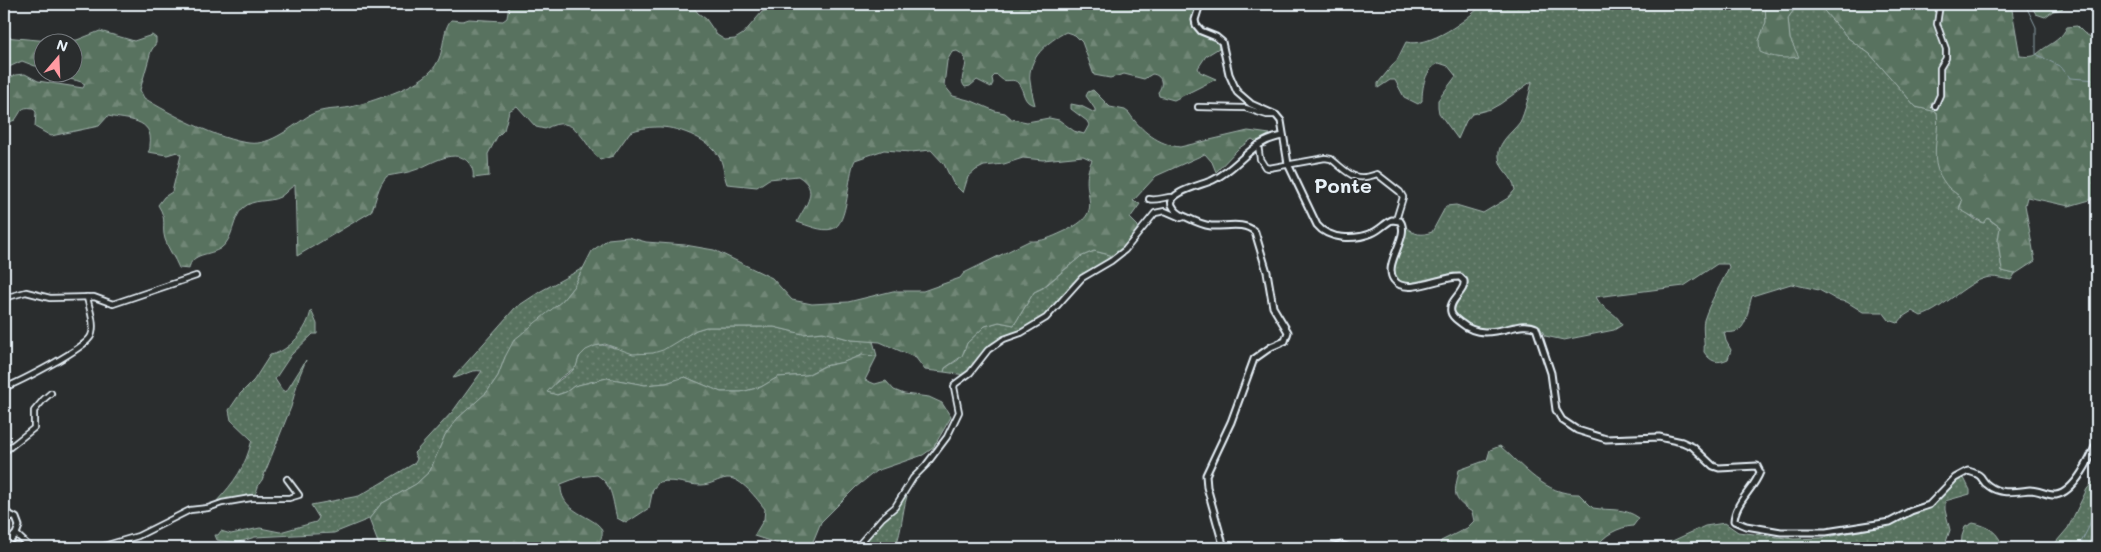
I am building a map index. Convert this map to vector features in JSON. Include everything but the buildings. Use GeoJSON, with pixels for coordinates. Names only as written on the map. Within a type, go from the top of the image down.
{"type":"FeatureCollection","features":[{"type":"Feature","properties":{"kind":"street"},"geometry":{"type":"LineString","coordinates":[[1200,4],[1195,20],[1196,25],[1200,31],[1216,37],[1222,42],[1229,74],[1237,92],[1251,104],[1276,115],[1282,121],[1288,164],[1317,225],[1327,234],[1339,237],[1367,234],[1383,227],[1389,221],[1396,220],[1403,227],[1392,265],[1393,280],[1402,286],[1414,286],[1460,277],[1464,281],[1465,286],[1452,304],[1450,311],[1467,328],[1485,332],[1529,326],[1536,328],[1551,373],[1556,410],[1562,420],[1577,430],[1606,439],[1659,437],[1682,442],[1693,447],[1713,466],[1719,468],[1757,466],[1760,472],[1757,480],[1734,514],[1734,521],[1746,526],[1781,532],[1826,532],[1890,522],[1911,511],[1929,505],[1955,478],[1968,471],[1980,474],[1989,486],[2004,491],[2032,490],[2056,495],[2065,491],[2080,475],[2097,442]]}},
{"type":"Feature","properties":{"kind":"street"},"geometry":{"type":"LineString","coordinates":[[1935,106],[1940,95],[1940,68],[1946,58],[1946,49],[1936,24],[1940,4]]}},
{"type":"Feature","properties":{"kind":"street"},"geometry":{"type":"LineString","coordinates":[[2094,4],[2097,15]]}},
{"type":"Feature","properties":{"kind":"street"},"geometry":{"type":"LineString","coordinates":[[1198,107],[1245,108],[1267,115],[1276,115]]}},
{"type":"Feature","properties":{"kind":"street"},"geometry":{"type":"LineString","coordinates":[[1149,200],[1154,201],[1164,197],[1172,197],[1219,176],[1265,140],[1283,136]]}},
{"type":"Feature","properties":{"kind":"street"},"geometry":{"type":"LineString","coordinates":[[1258,145],[1260,159],[1264,167],[1318,159],[1331,159],[1338,167],[1353,176],[1364,178],[1377,174],[1400,192],[1403,197],[1396,220]]}},
{"type":"Feature","properties":{"kind":"street"},"geometry":{"type":"LineString","coordinates":[[1172,197],[1171,203],[1173,208],[1184,217]]}},
{"type":"Feature","properties":{"kind":"street"},"geometry":{"type":"LineString","coordinates":[[856,548],[882,518],[895,507],[913,478],[940,447],[959,412],[955,384],[970,373],[988,350],[1004,339],[1021,333],[1046,318],[1082,278],[1111,261],[1125,250],[1154,213],[1165,211],[1212,226],[1247,226],[1256,232],[1274,306],[1288,332],[1285,341],[1271,347],[1254,359],[1231,422],[1206,475],[1207,488],[1224,548]]}},
{"type":"Feature","properties":{"kind":"street"},"geometry":{"type":"LineString","coordinates":[[4,298],[26,292],[50,298],[94,297],[113,304],[196,276]]}},
{"type":"Feature","properties":{"kind":"street"},"geometry":{"type":"LineString","coordinates":[[4,388],[33,375],[88,340],[93,328],[87,297]]}},
{"type":"Feature","properties":{"kind":"street"},"geometry":{"type":"LineString","coordinates":[[4,452],[34,428],[34,412],[44,398],[51,393]]}},
{"type":"Feature","properties":{"kind":"street"},"geometry":{"type":"LineString","coordinates":[[97,548],[138,536],[190,510],[208,508],[222,503],[251,498],[289,498],[299,495],[287,478]]}},
{"type":"Feature","properties":{"kind":"street"},"geometry":{"type":"LineString","coordinates":[[4,512],[16,518],[18,522],[16,534],[4,547]]}},
{"type":"Feature","properties":{"kind":"street"},"geometry":{"type":"LineString","coordinates":[[16,534],[31,548]]}},
{"type":"Feature","properties":{"kind":"street"},"geometry":{"type":"LineString","coordinates":[[1331,548],[1341,545],[1350,548]]}},
{"type":"Feature","properties":{"kind":"green space"},"geometry":{"type":"Polygon","coordinates":[[[509,4],[691,4],[706,19],[717,35],[725,40],[735,39],[743,34],[762,12],[778,5],[792,7],[807,4],[1197,4],[1192,21],[1195,28],[1214,38],[1219,48],[1206,56],[1198,68],[1200,72],[1216,79],[1174,100],[1159,96],[1158,92],[1161,81],[1158,76],[1152,74],[1144,79],[1124,74],[1110,78],[1094,75],[1082,42],[1075,35],[1066,32],[1052,40],[1035,58],[1032,65],[1030,81],[1035,105],[1028,102],[1016,82],[1013,80],[1003,80],[996,74],[992,78],[993,83],[991,87],[977,80],[970,86],[965,87],[962,78],[966,64],[965,59],[957,51],[952,52],[947,61],[944,85],[953,96],[1005,113],[1012,119],[1027,122],[1049,118],[1059,120],[1074,131],[1084,134],[1089,125],[1087,121],[1071,109],[1071,104],[1081,106],[1095,113],[1095,109],[1086,96],[1088,92],[1093,90],[1110,107],[1125,110],[1151,136],[1172,146],[1180,147],[1248,131],[1270,134],[1257,142],[1252,139],[1238,149],[1216,172],[1212,162],[1205,154],[1156,176],[1133,201],[1140,204],[1130,218],[1138,226],[1125,246],[1114,256],[1094,251],[1080,257],[1042,288],[1034,292],[1014,325],[999,322],[985,326],[967,343],[962,356],[945,368],[944,372],[925,370],[916,358],[880,342],[852,340],[823,332],[803,334],[774,327],[706,327],[696,330],[663,350],[653,353],[633,354],[605,344],[595,346],[586,350],[579,357],[576,367],[560,378],[547,392],[557,395],[566,392],[574,386],[607,378],[645,385],[666,383],[685,377],[721,392],[741,392],[761,387],[778,377],[807,375],[825,366],[844,362],[862,355],[877,356],[865,380],[875,384],[886,381],[894,390],[904,394],[929,397],[942,403],[951,417],[933,448],[923,455],[876,471],[856,487],[821,522],[812,544],[776,543],[754,536],[764,519],[765,509],[748,489],[732,479],[727,478],[701,485],[671,481],[659,482],[653,489],[649,508],[626,523],[617,518],[607,484],[597,475],[579,477],[561,484],[563,497],[569,506],[602,530],[601,537],[594,548],[380,548],[369,519],[381,504],[416,484],[430,471],[445,435],[457,419],[487,392],[498,376],[514,340],[562,301],[574,286],[592,251],[608,239],[628,237],[646,242],[685,245],[714,250],[772,278],[792,300],[812,304],[848,302],[893,291],[923,291],[960,278],[964,273],[1029,241],[1047,239],[1078,224],[1086,217],[1089,209],[1090,201],[1087,183],[1092,160],[1083,156],[1043,160],[1023,158],[1004,164],[984,166],[968,177],[963,193],[953,183],[944,164],[931,150],[911,152],[884,150],[855,160],[842,219],[838,226],[824,230],[797,222],[807,204],[810,192],[805,181],[798,176],[769,179],[757,187],[727,184],[721,162],[713,149],[699,138],[682,131],[664,127],[639,129],[630,132],[613,156],[600,160],[572,127],[564,124],[545,129],[536,127],[517,106],[509,111],[504,130],[497,137],[488,154],[489,176],[473,178],[469,163],[464,158],[451,156],[414,170],[387,176],[379,189],[371,212],[297,256],[295,185],[280,197],[252,203],[243,208],[239,212],[225,244],[217,251],[197,257],[190,264],[189,269],[179,268],[168,246],[164,234],[164,219],[158,205],[164,197],[172,192],[181,155],[177,152],[167,155],[148,152],[150,136],[148,130],[143,125],[131,120],[108,116],[99,126],[51,136],[35,127],[36,112],[33,108],[23,109],[15,120],[4,124],[4,81],[15,75],[25,74],[32,78],[32,82],[83,88],[85,84],[81,82],[82,38],[100,31],[134,41],[152,35],[156,38],[156,43],[151,51],[140,90],[144,98],[209,132],[237,141],[257,143],[273,138],[315,113],[351,107],[393,93],[414,83],[423,78],[435,66],[441,52],[445,31],[451,20],[503,21],[507,18],[509,4]]]}},
{"type":"Feature","properties":{"kind":"green space"},"geometry":{"type":"Polygon","coordinates":[[[1483,4],[1765,4],[1766,22],[1759,41],[1798,57],[1790,39],[1788,18],[1798,4],[1818,4],[1848,38],[1870,54],[1916,107],[1937,112],[1939,122],[1937,140],[1949,188],[1961,197],[1962,202],[1959,207],[1976,220],[1984,223],[1987,218],[2000,227],[1998,241],[2002,271],[2015,274],[2011,280],[1993,277],[1983,279],[1965,288],[1929,313],[1921,316],[1912,311],[1898,323],[1889,320],[1883,312],[1863,312],[1847,302],[1837,300],[1819,290],[1791,284],[1752,296],[1742,327],[1738,331],[1724,332],[1731,350],[1728,359],[1717,362],[1709,358],[1704,352],[1703,323],[1709,306],[1729,267],[1728,264],[1717,264],[1684,286],[1596,297],[1622,325],[1614,330],[1564,340],[1545,336],[1541,329],[1533,323],[1488,328],[1468,325],[1459,319],[1453,308],[1467,286],[1463,276],[1454,273],[1405,284],[1396,279],[1394,268],[1406,227],[1418,234],[1432,232],[1446,206],[1456,205],[1483,213],[1508,198],[1515,190],[1512,180],[1500,162],[1499,152],[1503,142],[1522,119],[1532,81],[1491,109],[1472,114],[1466,121],[1458,139],[1439,113],[1438,107],[1438,100],[1456,76],[1448,66],[1439,63],[1430,70],[1424,84],[1422,101],[1418,104],[1404,97],[1395,80],[1390,80],[1378,88],[1378,83],[1397,60],[1406,42],[1416,43],[1437,37],[1468,18],[1483,4]]]}},
{"type":"Feature","properties":{"kind":"green space"},"geometry":{"type":"Polygon","coordinates":[[[1765,4],[1798,4],[1788,18],[1790,39],[1799,57],[1779,58],[1760,52],[1759,41],[1766,22],[1765,4]]]}},
{"type":"Feature","properties":{"kind":"green space"},"geometry":{"type":"Polygon","coordinates":[[[1818,4],[2011,4],[2020,56],[2036,55],[2059,38],[2067,27],[2077,26],[2097,41],[2097,198],[2069,206],[2027,197],[2025,205],[2035,261],[2015,274],[2002,271],[1998,241],[2000,227],[1988,218],[1984,223],[1959,209],[1962,202],[1961,199],[1947,186],[1938,171],[1935,156],[1937,112],[1916,107],[1870,54],[1848,38],[1818,4]]]}},
{"type":"Feature","properties":{"kind":"green space"},"geometry":{"type":"Polygon","coordinates":[[[2030,4],[2064,4],[2062,9],[2053,11],[2045,17],[2036,14],[2030,4]]]}},
{"type":"Feature","properties":{"kind":"green space"},"geometry":{"type":"Polygon","coordinates":[[[4,37],[32,39],[32,65],[22,61],[9,67],[4,66],[4,37]]]}},
{"type":"Feature","properties":{"kind":"green space"},"geometry":{"type":"Polygon","coordinates":[[[1094,251],[1114,256],[1074,283],[1044,316],[1019,332],[989,345],[965,375],[944,372],[945,368],[958,360],[964,352],[967,343],[985,326],[999,322],[1014,325],[1034,292],[1043,288],[1080,257],[1094,251]]]}},
{"type":"Feature","properties":{"kind":"green space"},"geometry":{"type":"Polygon","coordinates":[[[583,268],[574,286],[562,301],[531,326],[505,357],[498,376],[487,392],[457,419],[445,435],[430,471],[416,484],[381,504],[369,519],[334,533],[255,537],[236,543],[217,540],[215,535],[218,535],[221,531],[231,534],[260,528],[280,532],[316,522],[319,518],[311,505],[359,496],[415,463],[417,459],[414,453],[453,411],[482,371],[474,371],[453,378],[515,308],[583,268]]]}},
{"type":"Feature","properties":{"kind":"green space"},"geometry":{"type":"Polygon","coordinates":[[[311,310],[317,324],[317,334],[313,334],[291,355],[275,379],[282,390],[286,392],[306,360],[291,407],[256,493],[253,496],[216,502],[238,474],[246,459],[252,440],[231,420],[229,410],[240,394],[254,380],[270,355],[291,344],[302,332],[311,310]]]}},
{"type":"Feature","properties":{"kind":"green space"},"geometry":{"type":"Polygon","coordinates":[[[706,327],[774,327],[803,334],[823,332],[852,340],[873,341],[877,356],[862,355],[844,362],[824,366],[807,375],[778,377],[761,387],[741,392],[721,392],[685,377],[666,383],[645,385],[607,378],[574,386],[566,392],[556,395],[547,392],[573,370],[583,352],[591,347],[605,345],[614,348],[679,340],[696,330],[706,327]]]}},
{"type":"Feature","properties":{"kind":"green space"},"geometry":{"type":"Polygon","coordinates":[[[1500,446],[1545,485],[1567,493],[1579,494],[1593,508],[1628,512],[1639,518],[1633,526],[1622,528],[1607,536],[1596,548],[1439,548],[1441,541],[1467,528],[1474,521],[1472,512],[1460,503],[1457,498],[1456,484],[1459,470],[1487,460],[1490,450],[1500,446]]]}},
{"type":"Feature","properties":{"kind":"green space"},"geometry":{"type":"Polygon","coordinates":[[[1963,476],[1970,494],[1945,501],[1945,510],[1950,530],[1944,548],[1657,548],[1705,526],[1725,523],[1738,532],[1794,539],[1821,538],[1876,528],[1931,506],[1949,487],[1963,476]]]}},
{"type":"Feature","properties":{"kind":"green space"},"geometry":{"type":"Polygon","coordinates":[[[2095,480],[2097,481],[2097,516],[2088,548],[2051,548],[2068,528],[2087,489],[2095,480]]]}},
{"type":"Feature","properties":{"kind":"green space"},"geometry":{"type":"Polygon","coordinates":[[[905,494],[907,496],[896,545],[889,548],[878,544],[873,548],[858,548],[905,494]]]}},
{"type":"Feature","properties":{"kind":"green space"},"geometry":{"type":"Polygon","coordinates":[[[1973,523],[1983,526],[1996,534],[2003,548],[1961,548],[1965,527],[1973,523]]]}},
{"type":"Feature","properties":{"kind":"waterway"},"geometry":{"type":"LineString","coordinates":[[2025,4],[2036,27],[2036,54],[2061,67],[2065,72]]}},
{"type":"Feature","properties":{"kind":"waterway"},"geometry":{"type":"LineString","coordinates":[[2068,75],[2070,78],[2097,80]]}},
{"type":"Feature","properties":{"kind":"waterway"},"geometry":{"type":"LineString","coordinates":[[2078,548],[2089,527],[2097,498]]}},
{"type":"Feature","properties":{"kind":"district","name":"Ponte"},"geometry":{"type":"Point","coordinates":[1343,185]}}]}
